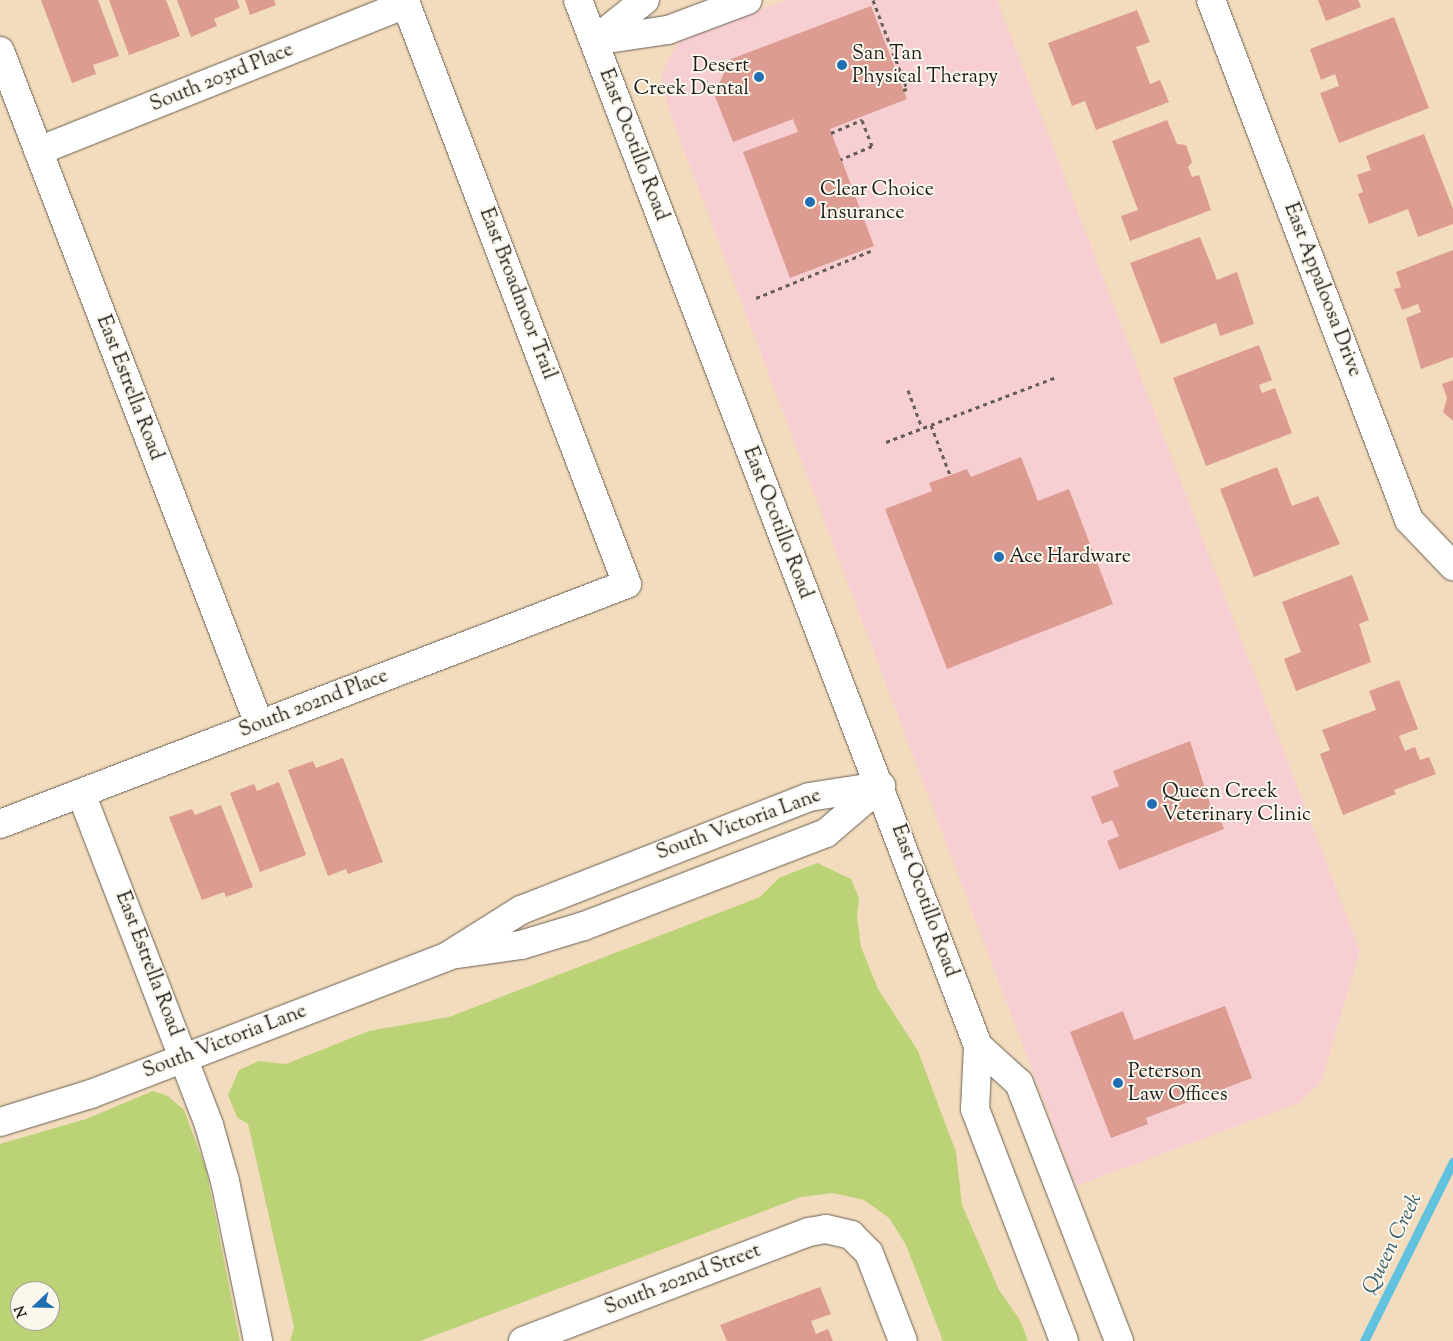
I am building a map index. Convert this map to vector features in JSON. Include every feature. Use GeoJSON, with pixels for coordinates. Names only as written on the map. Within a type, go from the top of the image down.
{"type":"FeatureCollection","features":[{"type":"Feature","properties":{"kind":"street","name":"East Ocotillo Road"},"geometry":{"type":"LineString","coordinates":[[578,0],[809,607],[881,786],[978,1046],[975,1109],[1064,1341]]}},
{"type":"Feature","properties":{"kind":"street"},"geometry":{"type":"LineString","coordinates":[[594,41],[645,0]]}},
{"type":"Feature","properties":{"kind":"street"},"geometry":{"type":"LineString","coordinates":[[594,41],[668,30],[748,0]]}},
{"type":"Feature","properties":{"kind":"street","name":"East Appaloosa Drive"},"geometry":{"type":"LineString","coordinates":[[1211,0],[1409,520],[1453,566]]}},
{"type":"Feature","properties":{"kind":"street","name":"South 203rd Place"},"geometry":{"type":"LineString","coordinates":[[38,151],[406,4]]}},
{"type":"Feature","properties":{"kind":"street","name":"East Broadmoor Trail"},"geometry":{"type":"LineString","coordinates":[[406,4],[627,584]]}},
{"type":"Feature","properties":{"kind":"street","name":"East Estrella Road"},"geometry":{"type":"LineString","coordinates":[[0,51],[258,724]]}},
{"type":"Feature","properties":{"kind":"street","name":"South 202nd Place"},"geometry":{"type":"LineString","coordinates":[[0,824],[627,584]]}},
{"type":"Feature","properties":{"kind":"street","name":"South Victoria Lane"},"geometry":{"type":"LineString","coordinates":[[448,956],[521,945],[584,926],[826,833],[881,786]]}},
{"type":"Feature","properties":{"kind":"street","name":"South Victoria Lane"},"geometry":{"type":"LineString","coordinates":[[0,1122],[91,1094],[448,956],[521,910],[817,794],[881,786]]}},
{"type":"Feature","properties":{"kind":"street","name":"East Estrella Road"},"geometry":{"type":"LineString","coordinates":[[81,793],[184,1058],[221,1163],[258,1341]]}},
{"type":"Feature","properties":{"kind":"street","name":"East Ocotillo Road"},"geometry":{"type":"LineString","coordinates":[[978,1046],[1019,1083],[1120,1341]]}},
{"type":"Feature","properties":{"kind":"street","name":"South 202nd Street"},"geometry":{"type":"LineString","coordinates":[[524,1341],[809,1232],[826,1229],[844,1232],[858,1240],[869,1253],[903,1341]]}},
{"type":"Feature","properties":{"kind":"path"},"geometry":{"type":"LineString","coordinates":[[873,0],[907,89],[903,90]]}},
{"type":"Feature","properties":{"kind":"path"},"geometry":{"type":"LineString","coordinates":[[831,133],[862,120],[869,138],[872,146],[841,159]]}},
{"type":"Feature","properties":{"kind":"path"},"geometry":{"type":"LineString","coordinates":[[756,298],[873,250]]}},
{"type":"Feature","properties":{"kind":"path"},"geometry":{"type":"LineString","coordinates":[[886,442],[1056,377]]}},
{"type":"Feature","properties":{"kind":"path"},"geometry":{"type":"LineString","coordinates":[[908,390],[922,428]]}},
{"type":"Feature","properties":{"kind":"path"},"geometry":{"type":"LineString","coordinates":[[931,425],[950,475]]}},
{"type":"Feature","properties":{"kind":"shaded area"},"geometry":{"type":"Polygon","coordinates":[[[785,0],[997,0],[1360,951],[1321,1082],[1299,1103],[1076,1186],[671,116],[663,87],[662,72],[678,42],[785,0]]]}},
{"type":"Feature","properties":{"kind":"green space"},"geometry":{"type":"Polygon","coordinates":[[[817,863],[851,879],[859,898],[857,917],[861,947],[878,989],[918,1051],[956,1152],[962,1205],[999,1290],[1020,1320],[1028,1341],[943,1341],[906,1245],[889,1218],[864,1200],[833,1193],[801,1197],[420,1341],[290,1341],[294,1327],[248,1124],[237,1117],[228,1095],[239,1070],[259,1061],[286,1064],[369,1031],[449,1017],[760,897],[779,878],[817,863]]]}},
{"type":"Feature","properties":{"kind":"green space"},"geometry":{"type":"Polygon","coordinates":[[[153,1091],[168,1096],[184,1110],[206,1169],[240,1341],[0,1341],[0,1144],[86,1119],[153,1091]]]}},
{"type":"Feature","properties":{"kind":"building"},"geometry":{"type":"Polygon","coordinates":[[[41,0],[98,0],[119,56],[93,65],[96,74],[72,83],[41,0]]]}},
{"type":"Feature","properties":{"kind":"building"},"geometry":{"type":"Polygon","coordinates":[[[109,0],[166,0],[180,36],[129,55],[109,0]]]}},
{"type":"Feature","properties":{"kind":"building"},"geometry":{"type":"Polygon","coordinates":[[[177,0],[237,0],[240,8],[214,19],[217,26],[191,37],[177,0]]]}},
{"type":"Feature","properties":{"kind":"building"},"geometry":{"type":"Polygon","coordinates":[[[245,0],[274,0],[276,5],[250,15],[245,0]]]}},
{"type":"Feature","properties":{"kind":"building"},"geometry":{"type":"Polygon","coordinates":[[[1318,0],[1358,0],[1361,7],[1326,21],[1318,0]]]}},
{"type":"Feature","properties":{"kind":"building"},"geometry":{"type":"Polygon","coordinates":[[[871,6],[907,99],[830,129],[874,246],[790,278],[743,152],[798,132],[793,119],[733,142],[714,94],[731,59],[871,6]]]}},
{"type":"Feature","properties":{"kind":"building"},"geometry":{"type":"Polygon","coordinates":[[[1137,10],[1150,42],[1136,47],[1150,84],[1160,80],[1169,102],[1096,130],[1085,101],[1072,106],[1048,43],[1137,10]]]}},
{"type":"Feature","properties":{"kind":"building"},"geometry":{"type":"Polygon","coordinates":[[[1394,17],[1429,108],[1339,143],[1320,93],[1339,86],[1335,74],[1321,80],[1310,49],[1394,17]]]}},
{"type":"Feature","properties":{"kind":"building"},"geometry":{"type":"Polygon","coordinates":[[[1167,120],[1177,144],[1186,145],[1192,162],[1188,167],[1192,177],[1199,175],[1211,210],[1130,241],[1121,216],[1138,210],[1112,141],[1167,120]]]}},
{"type":"Feature","properties":{"kind":"building"},"geometry":{"type":"Polygon","coordinates":[[[1424,134],[1453,209],[1453,224],[1418,237],[1408,209],[1369,224],[1358,194],[1363,192],[1357,175],[1371,170],[1366,156],[1424,134]]]}},
{"type":"Feature","properties":{"kind":"building"},"geometry":{"type":"Polygon","coordinates":[[[1200,237],[1217,280],[1237,272],[1254,324],[1220,336],[1216,323],[1161,344],[1130,263],[1200,237]]]}},
{"type":"Feature","properties":{"kind":"building"},"geometry":{"type":"Polygon","coordinates":[[[1453,250],[1453,357],[1421,369],[1406,318],[1421,312],[1418,304],[1402,310],[1394,289],[1401,287],[1396,272],[1453,250]]]}},
{"type":"Feature","properties":{"kind":"building"},"geometry":{"type":"Polygon","coordinates":[[[1259,345],[1272,380],[1259,385],[1262,393],[1275,388],[1292,433],[1206,466],[1173,378],[1259,345]]]}},
{"type":"Feature","properties":{"kind":"building"},"geometry":{"type":"Polygon","coordinates":[[[1453,380],[1453,421],[1443,412],[1447,398],[1442,384],[1453,380]]]}},
{"type":"Feature","properties":{"kind":"building","name":"Ace Hardware"},"geometry":{"type":"Polygon","coordinates":[[[1021,457],[1038,501],[1069,489],[1113,604],[947,669],[885,509],[932,491],[929,483],[967,469],[971,477],[1021,457]]]}},
{"type":"Feature","properties":{"kind":"building"},"geometry":{"type":"Polygon","coordinates":[[[1277,467],[1292,506],[1318,496],[1340,544],[1254,577],[1220,489],[1277,467]]]}},
{"type":"Feature","properties":{"kind":"building"},"geometry":{"type":"Polygon","coordinates":[[[1352,575],[1369,620],[1359,624],[1371,662],[1296,691],[1284,659],[1301,652],[1282,602],[1352,575]]]}},
{"type":"Feature","properties":{"kind":"building"},"geometry":{"type":"Polygon","coordinates":[[[1399,680],[1418,729],[1399,736],[1405,751],[1415,747],[1420,760],[1429,757],[1436,774],[1394,790],[1396,794],[1343,815],[1320,754],[1330,750],[1322,730],[1376,710],[1369,691],[1399,680]]]}},
{"type":"Feature","properties":{"kind":"building","name":"Queen Creek Veterinary Clinic"},"geometry":{"type":"Polygon","coordinates":[[[1190,741],[1213,813],[1217,811],[1224,829],[1119,870],[1107,841],[1119,836],[1112,820],[1102,824],[1091,797],[1119,786],[1113,771],[1190,741]]]}},
{"type":"Feature","properties":{"kind":"building"},"geometry":{"type":"Polygon","coordinates":[[[343,758],[383,862],[348,874],[346,869],[328,876],[288,770],[313,761],[316,768],[343,758]]]}},
{"type":"Feature","properties":{"kind":"building"},"geometry":{"type":"Polygon","coordinates":[[[279,782],[306,855],[260,872],[230,793],[254,784],[257,791],[279,782]]]}},
{"type":"Feature","properties":{"kind":"building"},"geometry":{"type":"Polygon","coordinates":[[[221,805],[253,887],[226,897],[224,892],[202,900],[169,817],[192,809],[195,815],[221,805]]]}},
{"type":"Feature","properties":{"kind":"building"},"geometry":{"type":"Polygon","coordinates":[[[1225,1006],[1252,1078],[1146,1118],[1148,1124],[1111,1138],[1070,1032],[1123,1011],[1134,1040],[1225,1006]]]}},
{"type":"Feature","properties":{"kind":"building"},"geometry":{"type":"Polygon","coordinates":[[[820,1287],[831,1314],[811,1321],[816,1334],[828,1329],[833,1341],[727,1341],[720,1325],[820,1287]]]}},
{"type":"Feature","properties":{"kind":"waterway","name":"Queen Creek"},"geometry":{"type":"LineString","coordinates":[[1364,1341],[1453,1162]]}},
{"type":"Feature","properties":{"kind":"place","name":"San Tan Physical Therapy"},"geometry":{"type":"Point","coordinates":[842,65]}},
{"type":"Feature","properties":{"kind":"place","name":"Desert Creek Dental"},"geometry":{"type":"Point","coordinates":[759,77]}},
{"type":"Feature","properties":{"kind":"place","name":"Clear Choice Insurance"},"geometry":{"type":"Point","coordinates":[810,202]}},
{"type":"Feature","properties":{"kind":"place","name":"Ace Hardware"},"geometry":{"type":"Point","coordinates":[999,557]}},
{"type":"Feature","properties":{"kind":"place","name":"Queen Creek Veterinary Clinic"},"geometry":{"type":"Point","coordinates":[1152,804]}},
{"type":"Feature","properties":{"kind":"place","name":"Peterson Law Offices"},"geometry":{"type":"Point","coordinates":[1118,1083]}}]}
